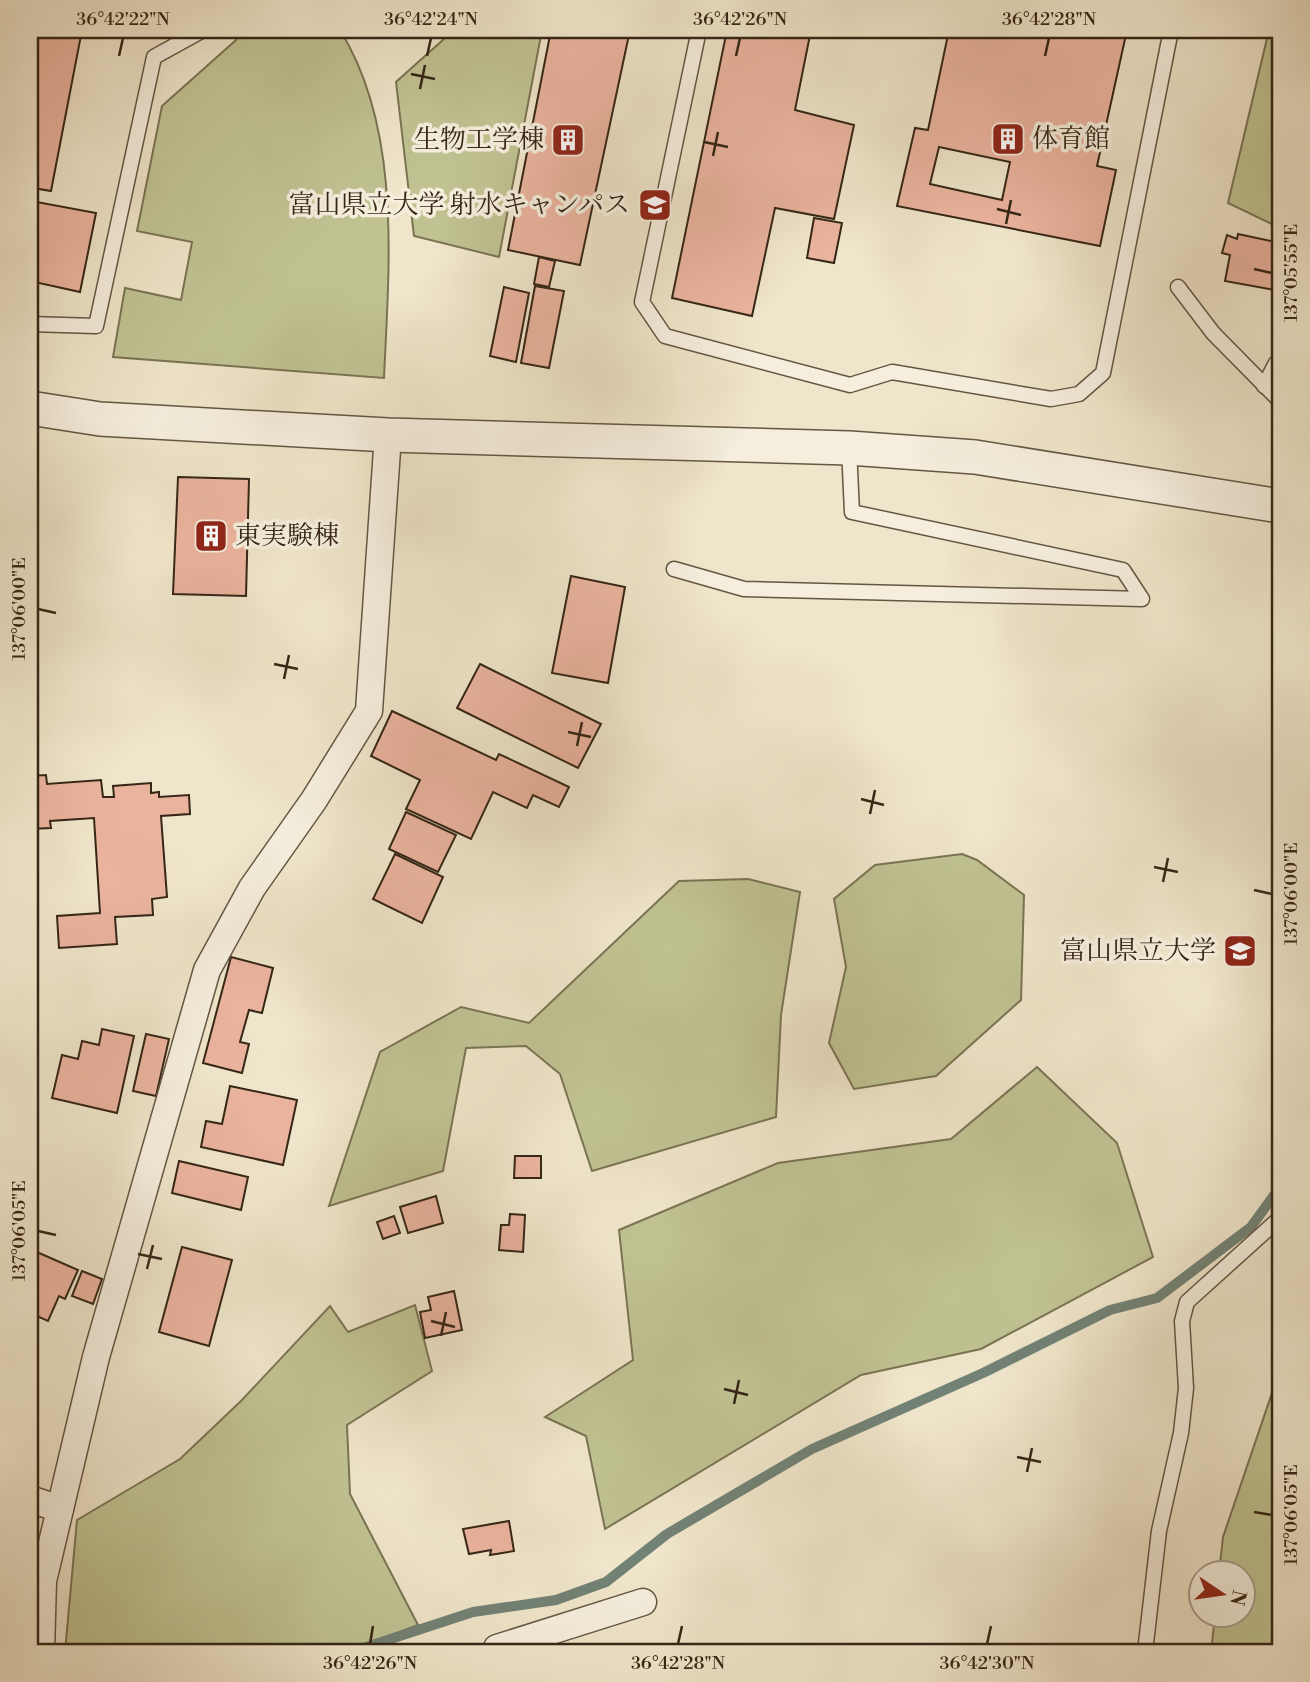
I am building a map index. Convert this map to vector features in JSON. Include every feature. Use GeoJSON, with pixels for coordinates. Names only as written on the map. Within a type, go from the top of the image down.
{"type":"FeatureCollection","features":[{"type":"Feature","properties":{"kind":"street"},"geometry":{"type":"LineString","coordinates":[[30,408],[100,419],[388,435],[849,448],[975,457],[1280,506]]}},
{"type":"Feature","properties":{"kind":"street"},"geometry":{"type":"LineString","coordinates":[[41,1652],[43,1581],[96,1357],[207,970],[252,888],[314,800],[369,711],[388,435]]}},
{"type":"Feature","properties":{"kind":"street"},"geometry":{"type":"LineString","coordinates":[[30,1499],[60,1509]]}},
{"type":"Feature","properties":{"kind":"street"},"geometry":{"type":"LineString","coordinates":[[496,1652],[497,1648],[643,1602]]}},
{"type":"Feature","properties":{"kind":"lane"},"geometry":{"type":"LineString","coordinates":[[30,324],[96,326],[154,57],[203,30]]}},
{"type":"Feature","properties":{"kind":"lane"},"geometry":{"type":"LineString","coordinates":[[699,30],[642,302],[665,336],[850,385],[892,372],[1051,399],[1079,394],[1103,373],[1171,30]]}},
{"type":"Feature","properties":{"kind":"lane"},"geometry":{"type":"LineString","coordinates":[[1178,287],[1213,332],[1280,401]]}},
{"type":"Feature","properties":{"kind":"lane"},"geometry":{"type":"LineString","coordinates":[[1264,386],[1276,363],[1280,363]]}},
{"type":"Feature","properties":{"kind":"lane"},"geometry":{"type":"LineString","coordinates":[[674,569],[744,589],[1142,598],[1123,570],[852,512],[849,448]]}},
{"type":"Feature","properties":{"kind":"lane"},"geometry":{"type":"LineString","coordinates":[[1146,1652],[1159,1531],[1184,1411],[1186,1388],[1182,1321],[1187,1302],[1280,1218]]}},
{"type":"Feature","properties":{"kind":"green space"},"geometry":{"type":"Polygon","coordinates":[[[237,30],[340,30],[360,69],[374,111],[387,199],[389,245],[384,378],[113,357],[125,288],[181,300],[192,242],[137,231],[162,106],[236,40],[237,30]]]}},
{"type":"Feature","properties":{"kind":"green space"},"geometry":{"type":"Polygon","coordinates":[[[454,30],[542,30],[499,257],[414,236],[396,82],[454,30]]]}},
{"type":"Feature","properties":{"kind":"green space"},"geometry":{"type":"Polygon","coordinates":[[[1269,30],[1280,30],[1280,228],[1228,203],[1269,30]]]}},
{"type":"Feature","properties":{"kind":"green space"},"geometry":{"type":"Polygon","coordinates":[[[962,854],[977,860],[1024,895],[1021,1000],[936,1076],[854,1089],[829,1043],[846,967],[834,899],[875,865],[962,854]]]}},
{"type":"Feature","properties":{"kind":"green space"},"geometry":{"type":"Polygon","coordinates":[[[748,879],[800,892],[781,1015],[776,1117],[592,1171],[560,1074],[526,1046],[466,1048],[443,1171],[329,1206],[380,1052],[461,1007],[529,1023],[679,881],[748,879]]]}},
{"type":"Feature","properties":{"kind":"green space"},"geometry":{"type":"Polygon","coordinates":[[[1037,1067],[1117,1143],[1153,1257],[981,1349],[861,1375],[605,1529],[586,1436],[545,1417],[633,1360],[619,1230],[778,1163],[951,1139],[1037,1067]]]}},
{"type":"Feature","properties":{"kind":"green space"},"geometry":{"type":"Polygon","coordinates":[[[415,1305],[432,1371],[347,1425],[350,1494],[418,1625],[348,1652],[65,1652],[77,1520],[180,1459],[241,1401],[330,1306],[348,1332],[415,1305]]]}},
{"type":"Feature","properties":{"kind":"green space"},"geometry":{"type":"Polygon","coordinates":[[[1280,1383],[1280,1652],[1211,1652],[1213,1630],[1258,1630],[1258,1560],[1220,1560],[1223,1537],[1273,1390],[1280,1383]]]}},
{"type":"Feature","properties":{"kind":"building"},"geometry":{"type":"Polygon","coordinates":[[[30,30],[82,30],[51,191],[33,188],[31,201],[96,213],[80,292],[30,281],[30,30]]]}},
{"type":"Feature","properties":{"kind":"building","name":"生物工学棟"},"geometry":{"type":"Polygon","coordinates":[[[551,30],[630,30],[580,265],[508,250],[551,30]]]}},
{"type":"Feature","properties":{"kind":"building"},"geometry":{"type":"Polygon","coordinates":[[[727,30],[811,30],[795,110],[854,125],[834,219],[775,208],[752,316],[672,298],[727,30]]]}},
{"type":"Feature","properties":{"kind":"building","name":"体育館"},"geometry":{"type":"Polygon","coordinates":[[[949,30],[1127,30],[1097,166],[1116,170],[1100,246],[897,206],[915,128],[928,130],[949,30]],[[939,147],[930,184],[1002,200],[1010,162],[939,147]]]}},
{"type":"Feature","properties":{"kind":"building"},"geometry":{"type":"Polygon","coordinates":[[[814,218],[842,223],[834,263],[807,258],[814,218]]]}},
{"type":"Feature","properties":{"kind":"building"},"geometry":{"type":"Polygon","coordinates":[[[1238,234],[1275,242],[1272,254],[1280,256],[1280,291],[1225,281],[1230,255],[1222,253],[1227,235],[1237,239],[1238,234]]]}},
{"type":"Feature","properties":{"kind":"building"},"geometry":{"type":"Polygon","coordinates":[[[539,257],[555,261],[549,287],[534,284],[539,257]]]}},
{"type":"Feature","properties":{"kind":"building"},"geometry":{"type":"Polygon","coordinates":[[[535,286],[564,291],[549,368],[521,363],[535,286]]]}},
{"type":"Feature","properties":{"kind":"building"},"geometry":{"type":"Polygon","coordinates":[[[504,287],[529,293],[516,362],[490,356],[504,287]]]}},
{"type":"Feature","properties":{"kind":"building","name":"東実験棟"},"geometry":{"type":"Polygon","coordinates":[[[178,477],[249,479],[246,596],[173,594],[178,477]]]}},
{"type":"Feature","properties":{"kind":"building"},"geometry":{"type":"Polygon","coordinates":[[[571,576],[625,587],[608,683],[552,673],[571,576]]]}},
{"type":"Feature","properties":{"kind":"building"},"geometry":{"type":"Polygon","coordinates":[[[480,664],[601,724],[578,768],[457,708],[480,664]]]}},
{"type":"Feature","properties":{"kind":"building"},"geometry":{"type":"Polygon","coordinates":[[[392,711],[496,760],[499,754],[569,787],[559,807],[533,795],[527,808],[493,792],[471,839],[406,809],[420,780],[371,756],[392,711]]]}},
{"type":"Feature","properties":{"kind":"building"},"geometry":{"type":"Polygon","coordinates":[[[46,775],[47,784],[101,780],[103,797],[114,797],[113,786],[151,783],[151,793],[159,792],[159,797],[189,795],[190,814],[161,816],[167,897],[152,899],[153,915],[115,917],[117,944],[59,948],[57,916],[100,913],[94,818],[50,821],[51,828],[30,829],[30,776],[46,775]]]}},
{"type":"Feature","properties":{"kind":"building"},"geometry":{"type":"Polygon","coordinates":[[[406,812],[456,835],[438,872],[389,849],[406,812]]]}},
{"type":"Feature","properties":{"kind":"building"},"geometry":{"type":"Polygon","coordinates":[[[395,854],[443,877],[422,923],[373,899],[395,854]]]}},
{"type":"Feature","properties":{"kind":"building"},"geometry":{"type":"Polygon","coordinates":[[[231,957],[273,968],[262,1013],[249,1010],[240,1042],[249,1044],[242,1073],[203,1063],[231,957]]]}},
{"type":"Feature","properties":{"kind":"building"},"geometry":{"type":"Polygon","coordinates":[[[102,1029],[134,1036],[117,1113],[52,1098],[62,1055],[78,1059],[82,1041],[99,1045],[102,1029]]]}},
{"type":"Feature","properties":{"kind":"building"},"geometry":{"type":"Polygon","coordinates":[[[146,1034],[169,1039],[156,1096],[133,1091],[146,1034]]]}},
{"type":"Feature","properties":{"kind":"building"},"geometry":{"type":"Polygon","coordinates":[[[230,1086],[297,1100],[283,1165],[201,1147],[206,1121],[222,1124],[230,1086]]]}},
{"type":"Feature","properties":{"kind":"building"},"geometry":{"type":"Polygon","coordinates":[[[515,1156],[541,1156],[541,1178],[514,1178],[515,1156]]]}},
{"type":"Feature","properties":{"kind":"building"},"geometry":{"type":"Polygon","coordinates":[[[179,1161],[248,1177],[241,1210],[172,1193],[179,1161]]]}},
{"type":"Feature","properties":{"kind":"building"},"geometry":{"type":"Polygon","coordinates":[[[436,1196],[443,1223],[408,1233],[400,1207],[436,1196]]]}},
{"type":"Feature","properties":{"kind":"building"},"geometry":{"type":"Polygon","coordinates":[[[510,1214],[525,1215],[523,1252],[499,1250],[501,1225],[509,1225],[510,1214]]]}},
{"type":"Feature","properties":{"kind":"building"},"geometry":{"type":"Polygon","coordinates":[[[394,1216],[400,1233],[383,1239],[377,1222],[394,1216]]]}},
{"type":"Feature","properties":{"kind":"building"},"geometry":{"type":"Polygon","coordinates":[[[182,1247],[232,1260],[209,1346],[159,1332],[182,1247]]]}},
{"type":"Feature","properties":{"kind":"building"},"geometry":{"type":"Polygon","coordinates":[[[30,1249],[78,1270],[65,1299],[59,1296],[48,1321],[30,1313],[35,1293],[30,1291],[30,1249]]]}},
{"type":"Feature","properties":{"kind":"building"},"geometry":{"type":"Polygon","coordinates":[[[82,1271],[102,1279],[93,1304],[72,1296],[82,1271]]]}},
{"type":"Feature","properties":{"kind":"building"},"geometry":{"type":"Polygon","coordinates":[[[454,1291],[462,1330],[425,1338],[420,1312],[431,1310],[428,1297],[454,1291]]]}},
{"type":"Feature","properties":{"kind":"building"},"geometry":{"type":"Polygon","coordinates":[[[509,1521],[514,1551],[490,1555],[491,1550],[469,1554],[463,1529],[509,1521]]]}},
{"type":"Feature","properties":{"kind":"waterway"},"geometry":{"type":"LineString","coordinates":[[351,1652],[473,1612],[556,1600],[606,1582],[667,1534],[812,1449],[983,1373],[1110,1310],[1157,1298],[1251,1227],[1280,1187]]}},
{"type":"Feature","properties":{"kind":"place","name":"体育館"},"geometry":{"type":"Point","coordinates":[1008,139]}},
{"type":"Feature","properties":{"kind":"place","name":"生物工学棟"},"geometry":{"type":"Point","coordinates":[568,140]}},
{"type":"Feature","properties":{"kind":"place","name":"富山県立大学 射水キャンパス"},"geometry":{"type":"Point","coordinates":[655,205]}},
{"type":"Feature","properties":{"kind":"place","name":"東実験棟"},"geometry":{"type":"Point","coordinates":[211,536]}},
{"type":"Feature","properties":{"kind":"place","name":"富山県立大学"},"geometry":{"type":"Point","coordinates":[1240,951]}}]}
